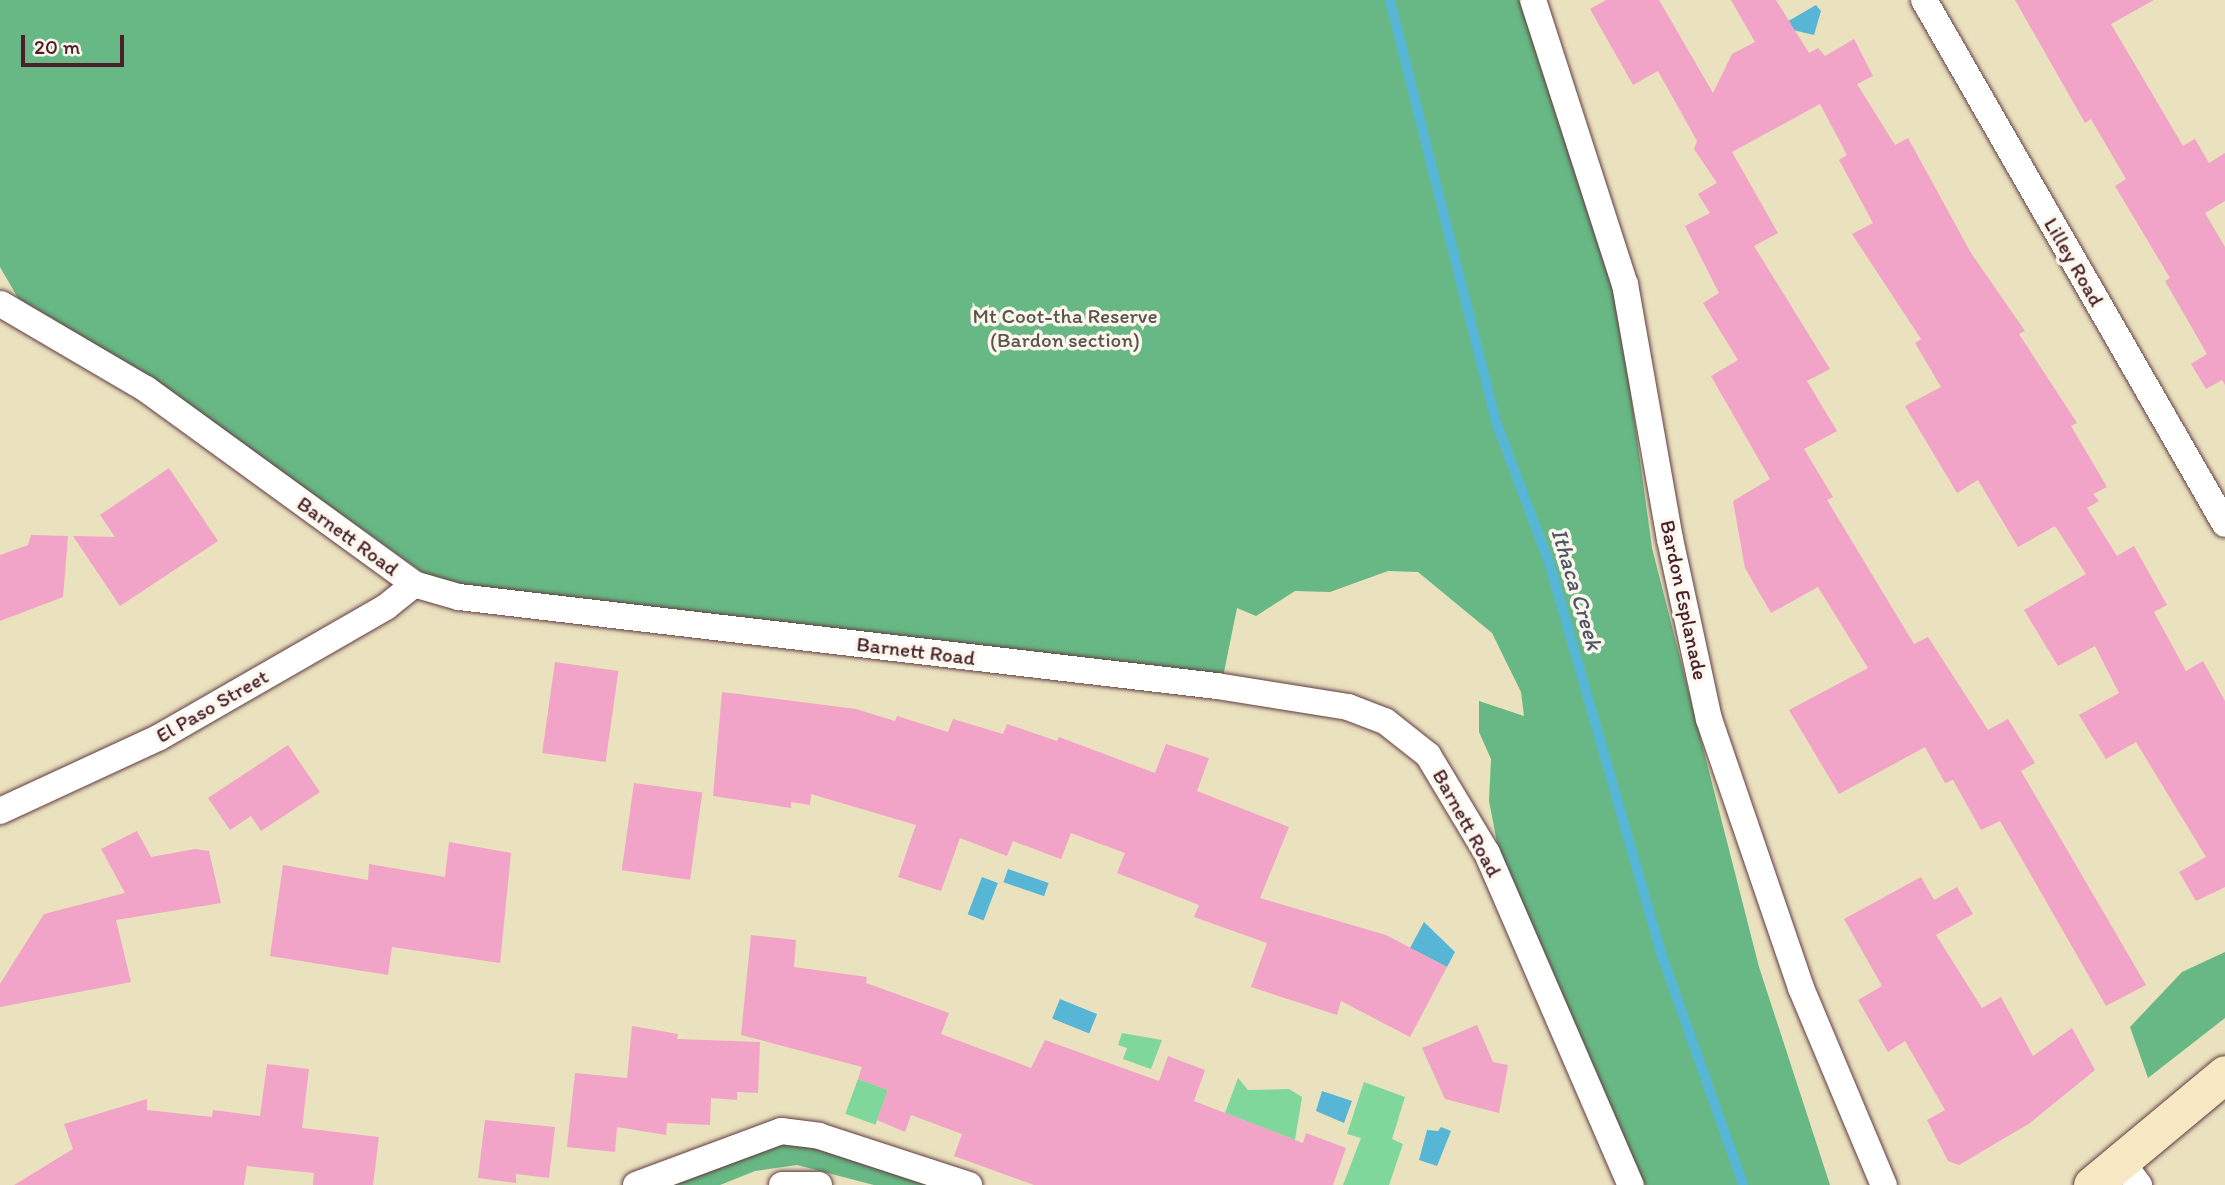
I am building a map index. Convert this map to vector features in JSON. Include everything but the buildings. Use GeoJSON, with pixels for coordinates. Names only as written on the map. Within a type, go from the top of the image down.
{"type":"FeatureCollection","features":[{"type":"Feature","properties":{"kind":"main road"},"geometry":{"type":"LineString","coordinates":[[2092,1185],[2130,1173],[2225,1074]]}},
{"type":"Feature","properties":{"kind":"street","name":"Bardon Esplanade"},"geometry":{"type":"LineString","coordinates":[[1534,0],[1625,284],[1670,539],[1709,719],[1801,988],[1884,1185]]}},
{"type":"Feature","properties":{"kind":"street","name":"Lilley Road"},"geometry":{"type":"LineString","coordinates":[[1924,0],[2225,524]]}},
{"type":"Feature","properties":{"kind":"street","name":"Barnett Road"},"geometry":{"type":"LineString","coordinates":[[1,304],[146,389],[414,584],[459,597],[1216,686],[1348,706],[1385,722],[1428,755],[1487,853],[1631,1185]]}},
{"type":"Feature","properties":{"kind":"street","name":"El Paso Street"},"geometry":{"type":"LineString","coordinates":[[0,811],[158,738],[386,607],[414,584]]}},
{"type":"Feature","properties":{"kind":"street"},"geometry":{"type":"LineString","coordinates":[[636,1185],[781,1131],[819,1136],[969,1185]]}},
{"type":"Feature","properties":{"kind":"street"},"geometry":{"type":"LineString","coordinates":[[782,1185],[819,1185]]}},
{"type":"Feature","properties":{"kind":"green space","name":"Mt Coot-tha Reserve (Bardon section)"},"geometry":{"type":"Polygon","coordinates":[[[0,0],[1525,0],[1616,285],[1652,548],[1759,967],[1830,1185],[1645,1185],[1499,853],[1489,801],[1491,759],[1479,732],[1479,701],[1524,716],[1521,692],[1492,633],[1418,572],[1388,571],[1330,592],[1295,591],[1256,616],[1237,608],[1223,677],[457,586],[429,577],[155,381],[18,298],[0,267],[0,0]]]}},
{"type":"Feature","properties":{"kind":"green space"},"geometry":{"type":"Polygon","coordinates":[[[2225,952],[2225,1018],[2148,1078],[2130,1027],[2182,972],[2225,952]]]}},
{"type":"Feature","properties":{"kind":"green space"},"geometry":{"type":"Polygon","coordinates":[[[1122,1033],[1162,1040],[1151,1069],[1123,1059],[1127,1048],[1118,1045],[1122,1033]]]}},
{"type":"Feature","properties":{"kind":"green space"},"geometry":{"type":"Polygon","coordinates":[[[1238,1078],[1248,1090],[1289,1089],[1302,1097],[1295,1140],[1225,1113],[1238,1078]]]}},
{"type":"Feature","properties":{"kind":"green space"},"geometry":{"type":"Polygon","coordinates":[[[858,1079],[888,1090],[875,1125],[845,1114],[858,1079]]]}},
{"type":"Feature","properties":{"kind":"green space"},"geometry":{"type":"Polygon","coordinates":[[[1364,1082],[1405,1097],[1392,1139],[1403,1144],[1389,1185],[1343,1185],[1361,1138],[1347,1134],[1364,1082]]]}},
{"type":"Feature","properties":{"kind":"green space"},"geometry":{"type":"Polygon","coordinates":[[[784,1143],[816,1149],[933,1185],[874,1185],[797,1165],[755,1171],[720,1185],[663,1185],[784,1143]]]}},
{"type":"Feature","properties":{"kind":"water"},"geometry":{"type":"Polygon","coordinates":[[[1816,5],[1821,11],[1814,35],[1793,30],[1766,34],[1816,5]]]}},
{"type":"Feature","properties":{"kind":"water"},"geometry":{"type":"Polygon","coordinates":[[[1008,869],[1049,883],[1044,896],[1003,882],[1008,869]]]}},
{"type":"Feature","properties":{"kind":"water"},"geometry":{"type":"Polygon","coordinates":[[[982,877],[998,883],[984,920],[968,914],[982,877]]]}},
{"type":"Feature","properties":{"kind":"water"},"geometry":{"type":"Polygon","coordinates":[[[1424,922],[1455,952],[1447,967],[1410,948],[1424,922]]]}},
{"type":"Feature","properties":{"kind":"water"},"geometry":{"type":"Polygon","coordinates":[[[1060,999],[1097,1014],[1089,1033],[1052,1018],[1060,999]]]}},
{"type":"Feature","properties":{"kind":"water"},"geometry":{"type":"Polygon","coordinates":[[[1322,1091],[1352,1101],[1344,1123],[1316,1111],[1322,1091]]]}},
{"type":"Feature","properties":{"kind":"water"},"geometry":{"type":"Polygon","coordinates":[[[1441,1127],[1451,1131],[1437,1166],[1419,1160],[1427,1130],[1438,1131],[1441,1127]]]}},
{"type":"Feature","properties":{"kind":"waterway","name":"Ithaca Creek"},"geometry":{"type":"LineString","coordinates":[[1390,0],[1496,422],[1549,562],[1660,950],[1743,1185]]}}]}
